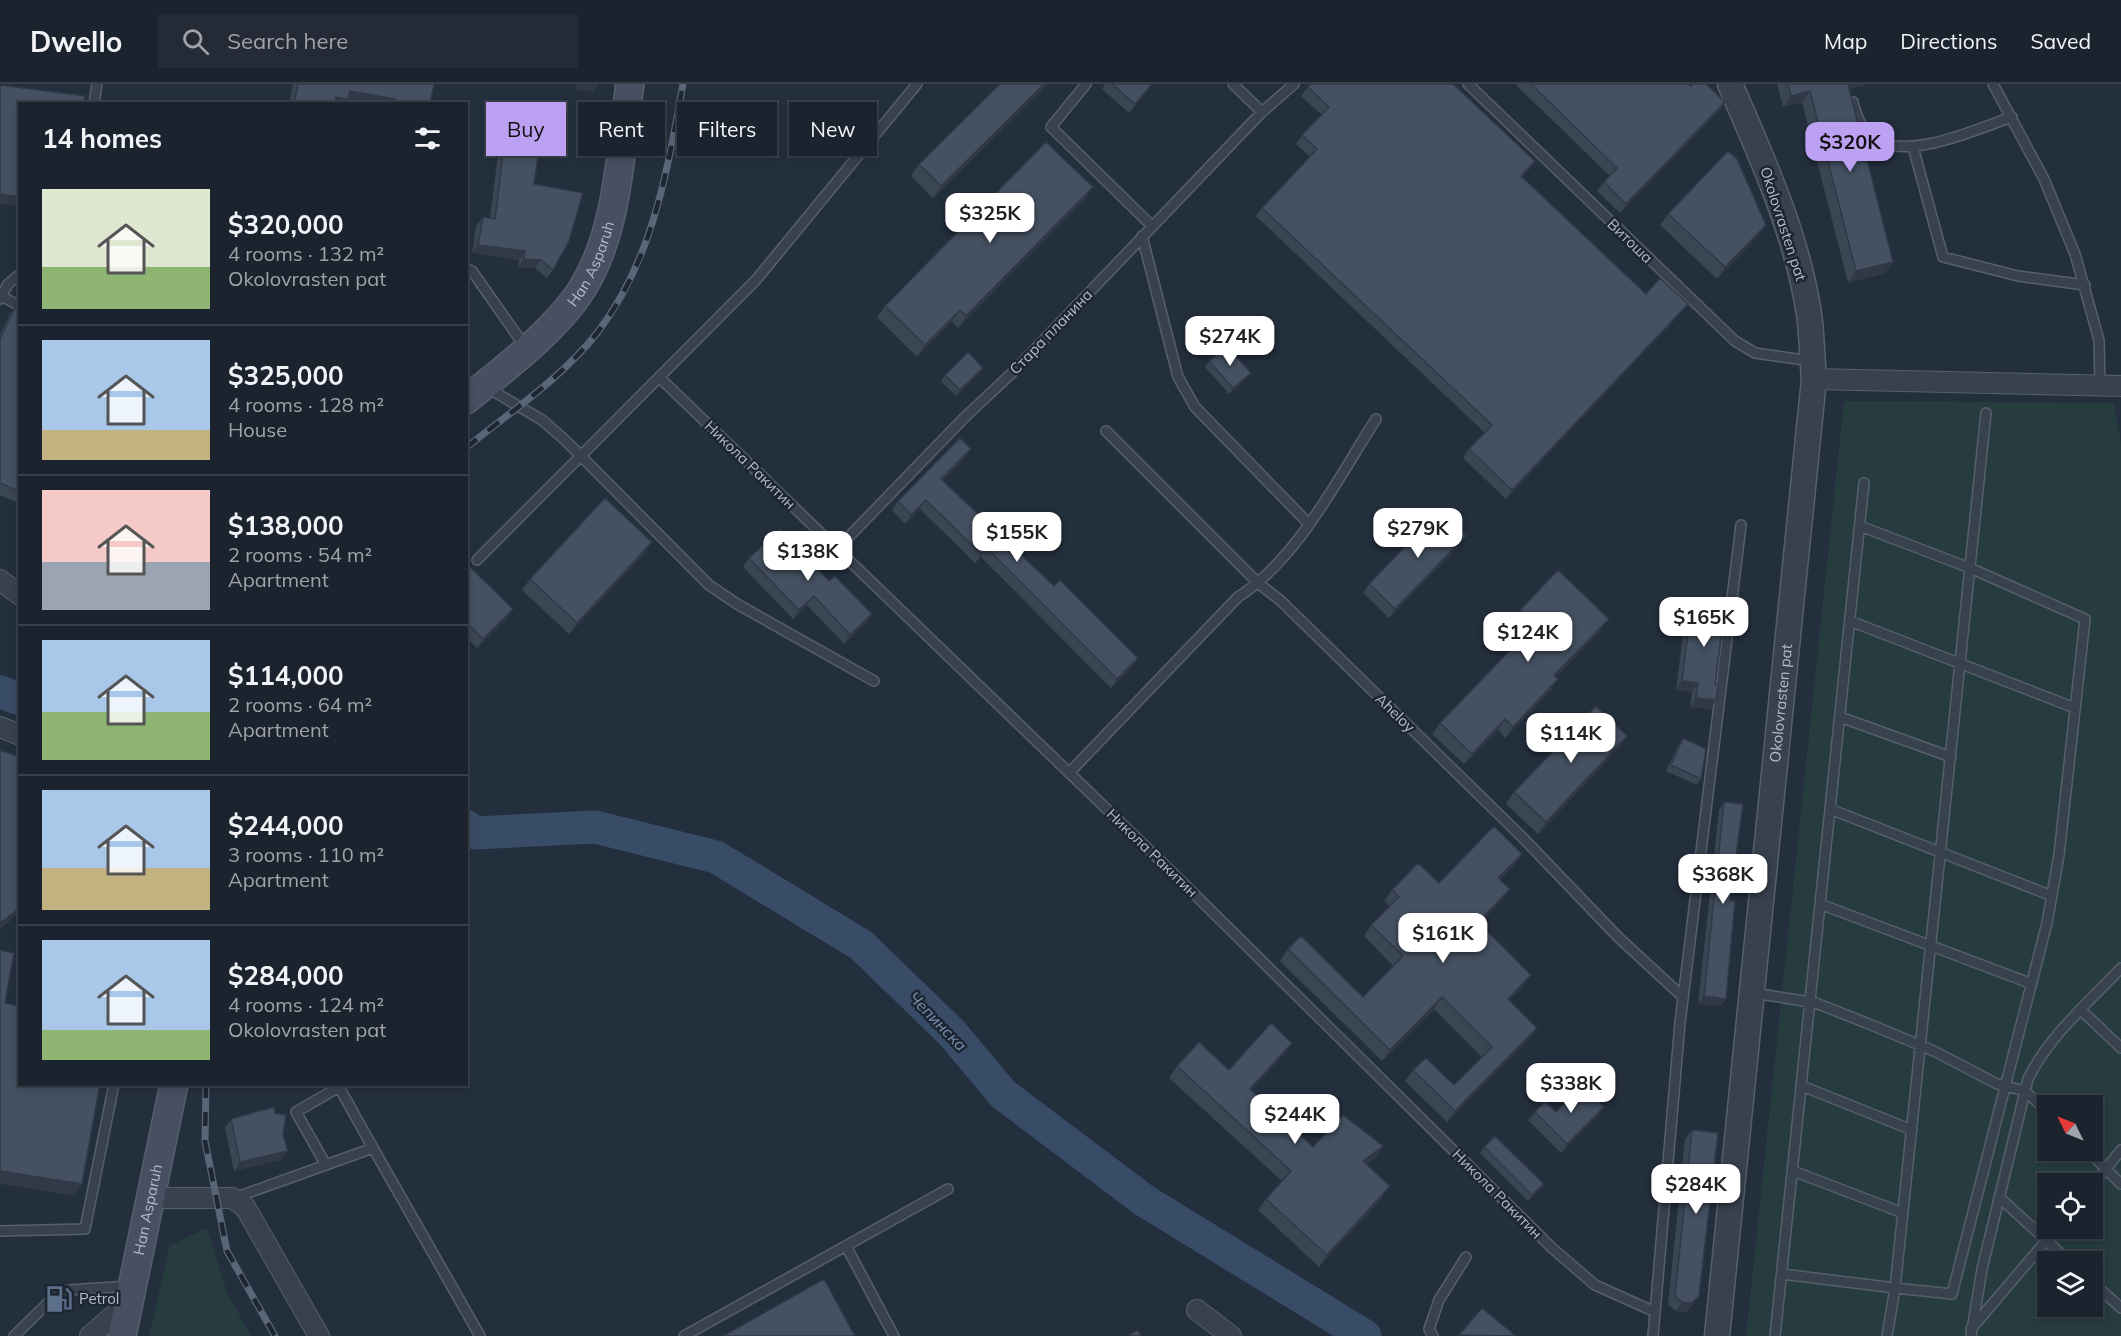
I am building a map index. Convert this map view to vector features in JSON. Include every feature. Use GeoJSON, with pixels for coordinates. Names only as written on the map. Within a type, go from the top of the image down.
{"type":"FeatureCollection","features":[{"type":"Feature","properties":{"kind":"main road","name":"Han Asparuh"},"geometry":{"type":"LineString","coordinates":[[475,393],[557,319],[582,289],[598,258],[611,212],[630,84]]}},
{"type":"Feature","properties":{"kind":"main road","name":"Han Asparuh"},"geometry":{"type":"LineString","coordinates":[[122,1336],[174,1086]]}},
{"type":"Feature","properties":{"kind":"street","name":"Okolovrasten pat"},"geometry":{"type":"LineString","coordinates":[[1717,1336],[1813,370],[1809,314],[1795,252],[1775,190],[1730,84]]}},
{"type":"Feature","properties":{"kind":"street"},"geometry":{"type":"LineString","coordinates":[[1813,370],[2121,386]]}},
{"type":"Feature","properties":{"kind":"street"},"geometry":{"type":"LineString","coordinates":[[0,580],[18,594]]}},
{"type":"Feature","properties":{"kind":"street"},"geometry":{"type":"LineString","coordinates":[[0,726],[18,734]]}},
{"type":"Feature","properties":{"kind":"street"},"geometry":{"type":"LineString","coordinates":[[151,1198],[232,1198],[245,1207],[319,1336]]}},
{"type":"Feature","properties":{"kind":"street"},"geometry":{"type":"LineString","coordinates":[[90,1336],[131,1294]]}},
{"type":"Feature","properties":{"kind":"street"},"geometry":{"type":"LineString","coordinates":[[1197,1310],[1231,1336]]}},
{"type":"Feature","properties":{"kind":"lane"},"geometry":{"type":"LineString","coordinates":[[94,102],[97,84]]}},
{"type":"Feature","properties":{"kind":"lane"},"geometry":{"type":"LineString","coordinates":[[477,560],[756,280],[917,84]]}},
{"type":"Feature","properties":{"kind":"lane"},"geometry":{"type":"LineString","coordinates":[[1086,84],[1051,127],[1152,226]]}},
{"type":"Feature","properties":{"kind":"lane"},"geometry":{"type":"LineString","coordinates":[[1233,84],[1262,112]]}},
{"type":"Feature","properties":{"kind":"lane","name":"Стара планина"},"geometry":{"type":"LineString","coordinates":[[837,549],[965,417],[1014,371],[1262,112],[1294,84]]}},
{"type":"Feature","properties":{"kind":"lane","name":"Витоша"},"geometry":{"type":"LineString","coordinates":[[1468,84],[1735,340],[1755,352],[1813,370]]}},
{"type":"Feature","properties":{"kind":"lane"},"geometry":{"type":"LineString","coordinates":[[1993,84],[2044,178],[2085,285],[2099,340],[2100,386]]}},
{"type":"Feature","properties":{"kind":"lane"},"geometry":{"type":"LineString","coordinates":[[1853,102],[1858,120],[1870,137],[1886,145],[1913,147],[2012,117]]}},
{"type":"Feature","properties":{"kind":"lane"},"geometry":{"type":"LineString","coordinates":[[1913,147],[1943,257],[2018,276],[2085,285]]}},
{"type":"Feature","properties":{"kind":"lane"},"geometry":{"type":"LineString","coordinates":[[1142,236],[1178,377],[1195,407],[1308,523]]}},
{"type":"Feature","properties":{"kind":"lane"},"geometry":{"type":"LineString","coordinates":[[468,271],[526,348]]}},
{"type":"Feature","properties":{"kind":"lane"},"geometry":{"type":"LineString","coordinates":[[18,276],[8,284],[1,297],[18,305]]}},
{"type":"Feature","properties":{"kind":"lane","name":"Никола Ракитин"},"geometry":{"type":"LineString","coordinates":[[660,378],[1070,773],[1552,1248],[1595,1285],[1653,1311]]}},
{"type":"Feature","properties":{"kind":"lane"},"geometry":{"type":"LineString","coordinates":[[475,393],[542,420],[581,456],[709,585],[737,604],[874,681]]}},
{"type":"Feature","properties":{"kind":"lane"},"geometry":{"type":"LineString","coordinates":[[1887,1336],[1895,1288],[1912,1130],[1986,413]]}},
{"type":"Feature","properties":{"kind":"lane"},"geometry":{"type":"LineString","coordinates":[[1070,773],[1238,597],[1258,583],[1279,562],[1308,523],[1376,418]]}},
{"type":"Feature","properties":{"kind":"lane","name":"Aheloy"},"geometry":{"type":"LineString","coordinates":[[1106,431],[1258,583],[1298,618],[1579,893],[1617,937],[1683,997]]}},
{"type":"Feature","properties":{"kind":"lane"},"geometry":{"type":"LineString","coordinates":[[1775,1336],[1864,483]]}},
{"type":"Feature","properties":{"kind":"lane"},"geometry":{"type":"LineString","coordinates":[[1653,1336],[1653,1311],[1683,997],[1741,525]]}},
{"type":"Feature","properties":{"kind":"lane"},"geometry":{"type":"LineString","coordinates":[[1782,1274],[1952,1294],[2007,1085],[2052,896],[2085,619],[1970,568],[1860,526]]}},
{"type":"Feature","properties":{"kind":"lane"},"geometry":{"type":"LineString","coordinates":[[1851,621],[2075,708]]}},
{"type":"Feature","properties":{"kind":"lane"},"geometry":{"type":"LineString","coordinates":[[1840,717],[1951,757]]}},
{"type":"Feature","properties":{"kind":"lane"},"geometry":{"type":"LineString","coordinates":[[1830,809],[2052,896]]}},
{"type":"Feature","properties":{"kind":"lane"},"geometry":{"type":"LineString","coordinates":[[1820,904],[2032,984]]}},
{"type":"Feature","properties":{"kind":"lane"},"geometry":{"type":"LineString","coordinates":[[1971,1333],[1999,1197],[2025,1091],[2038,1058],[2121,968]]}},
{"type":"Feature","properties":{"kind":"lane"},"geometry":{"type":"LineString","coordinates":[[1752,992],[1810,1002],[1921,1046],[1997,1084],[2025,1091],[2037,1102]]}},
{"type":"Feature","properties":{"kind":"lane"},"geometry":{"type":"LineString","coordinates":[[2081,1010],[2121,1048]]}},
{"type":"Feature","properties":{"kind":"lane"},"geometry":{"type":"LineString","coordinates":[[0,1231],[85,1229],[114,1086]]}},
{"type":"Feature","properties":{"kind":"lane"},"geometry":{"type":"LineString","coordinates":[[1802,1086],[1912,1130]]}},
{"type":"Feature","properties":{"kind":"lane"},"geometry":{"type":"LineString","coordinates":[[326,1165],[296,1112],[339,1087],[480,1336]]}},
{"type":"Feature","properties":{"kind":"lane"},"geometry":{"type":"LineString","coordinates":[[232,1198],[373,1148]]}},
{"type":"Feature","properties":{"kind":"lane"},"geometry":{"type":"LineString","coordinates":[[2103,1173],[2121,1150]]}},
{"type":"Feature","properties":{"kind":"lane"},"geometry":{"type":"LineString","coordinates":[[2098,1161],[2121,1184]]}},
{"type":"Feature","properties":{"kind":"lane"},"geometry":{"type":"LineString","coordinates":[[1793,1171],[1903,1213]]}},
{"type":"Feature","properties":{"kind":"lane"},"geometry":{"type":"LineString","coordinates":[[684,1336],[948,1189]]}},
{"type":"Feature","properties":{"kind":"lane"},"geometry":{"type":"LineString","coordinates":[[1999,1197],[2058,1251]]}},
{"type":"Feature","properties":{"kind":"lane"},"geometry":{"type":"LineString","coordinates":[[1971,1333],[2047,1241]]}},
{"type":"Feature","properties":{"kind":"lane"},"geometry":{"type":"LineString","coordinates":[[846,1246],[894,1336]]}},
{"type":"Feature","properties":{"kind":"lane"},"geometry":{"type":"LineString","coordinates":[[1433,1336],[1429,1329],[1439,1300],[1466,1257]]}},
{"type":"Feature","properties":{"kind":"lane"},"geometry":{"type":"LineString","coordinates":[[14,1336],[55,1296],[68,1290],[131,1294]]}},
{"type":"Feature","properties":{"kind":"lane"},"geometry":{"type":"LineString","coordinates":[[2103,1292],[2121,1308]]}},
{"type":"Feature","properties":{"kind":"green space"},"geometry":{"type":"Polygon","coordinates":[[[1844,401],[2114,403],[2121,443],[2121,1336],[1746,1336],[1844,401]]]}},
{"type":"Feature","properties":{"kind":"green space"},"geometry":{"type":"Polygon","coordinates":[[[207,1228],[227,1292],[251,1336],[149,1336],[170,1245],[207,1228]]]}},
{"type":"Feature","properties":{"kind":"building"},"geometry":{"type":"Polygon","coordinates":[[[298,84],[434,84],[430,102],[394,102],[395,99],[350,91],[348,99],[336,97],[335,102],[294,102],[298,84]]]}},
{"type":"Feature","properties":{"kind":"building"},"geometry":{"type":"Polygon","coordinates":[[[1000,84],[1044,84],[941,186],[919,164],[1000,84]]]}},
{"type":"Feature","properties":{"kind":"building"},"geometry":{"type":"Polygon","coordinates":[[[1112,84],[1152,84],[1135,104],[1112,84]]]}},
{"type":"Feature","properties":{"kind":"building"},"geometry":{"type":"Polygon","coordinates":[[[1310,84],[1453,84],[1535,161],[1521,176],[1646,294],[1660,278],[1688,304],[1512,490],[1469,449],[1492,425],[1262,208],[1317,149],[1302,135],[1329,107],[1308,87],[1310,84]]]}},
{"type":"Feature","properties":{"kind":"building"},"geometry":{"type":"Polygon","coordinates":[[[1531,84],[1688,84],[1691,86],[1706,84],[1725,102],[1626,204],[1604,182],[1617,168],[1531,84]]]}},
{"type":"Feature","properties":{"kind":"building"},"geometry":{"type":"Polygon","coordinates":[[[1788,84],[1848,84],[1893,262],[1856,271],[1810,91],[1791,96],[1788,84]]]}},
{"type":"Feature","properties":{"kind":"building"},"geometry":{"type":"Polygon","coordinates":[[[0,85],[85,96],[84,102],[18,102],[18,197],[0,194],[0,85]]]}},
{"type":"Feature","properties":{"kind":"building"},"geometry":{"type":"Polygon","coordinates":[[[1046,142],[1093,187],[966,316],[960,310],[925,345],[885,306],[1046,142]]]}},
{"type":"Feature","properties":{"kind":"building"},"geometry":{"type":"Polygon","coordinates":[[[1728,151],[1737,159],[1766,225],[1725,267],[1668,214],[1728,151]]]}},
{"type":"Feature","properties":{"kind":"building"},"geometry":{"type":"Polygon","coordinates":[[[503,156],[538,156],[534,184],[583,193],[569,241],[553,270],[541,260],[524,259],[525,251],[478,245],[483,217],[495,219],[503,156]]]}},
{"type":"Feature","properties":{"kind":"building"},"geometry":{"type":"Polygon","coordinates":[[[16,306],[18,306],[18,491],[0,483],[0,339],[16,306]]]}},
{"type":"Feature","properties":{"kind":"building"},"geometry":{"type":"Polygon","coordinates":[[[1227,346],[1251,373],[1233,388],[1209,361],[1227,346]]]}},
{"type":"Feature","properties":{"kind":"building"},"geometry":{"type":"Polygon","coordinates":[[[968,352],[983,368],[960,390],[945,375],[968,352]]]}},
{"type":"Feature","properties":{"kind":"building"},"geometry":{"type":"Polygon","coordinates":[[[960,438],[971,449],[941,479],[1054,586],[1060,580],[1138,658],[1117,679],[987,548],[981,554],[926,500],[911,515],[898,501],[960,438]]]}},
{"type":"Feature","properties":{"kind":"building"},"geometry":{"type":"Polygon","coordinates":[[[605,498],[652,542],[577,623],[530,579],[605,498]]]}},
{"type":"Feature","properties":{"kind":"building"},"geometry":{"type":"Polygon","coordinates":[[[1437,508],[1466,536],[1395,609],[1369,584],[1420,531],[1417,528],[1437,508]]]}},
{"type":"Feature","properties":{"kind":"building"},"geometry":{"type":"Polygon","coordinates":[[[780,529],[829,581],[835,576],[872,614],[850,635],[814,596],[799,610],[749,558],[780,529]]]}},
{"type":"Feature","properties":{"kind":"building"},"geometry":{"type":"Polygon","coordinates":[[[468,565],[513,609],[483,639],[468,624],[468,565]]]}},
{"type":"Feature","properties":{"kind":"building"},"geometry":{"type":"Polygon","coordinates":[[[1558,570],[1609,619],[1554,675],[1558,679],[1513,727],[1505,719],[1472,754],[1440,723],[1535,624],[1520,610],[1558,570]]]}},
{"type":"Feature","properties":{"kind":"building"},"geometry":{"type":"Polygon","coordinates":[[[1692,602],[1725,606],[1715,684],[1718,685],[1716,700],[1696,698],[1698,683],[1682,681],[1692,602]]]}},
{"type":"Feature","properties":{"kind":"building"},"geometry":{"type":"Polygon","coordinates":[[[1596,706],[1627,736],[1546,822],[1514,792],[1596,706]]]}},
{"type":"Feature","properties":{"kind":"building"},"geometry":{"type":"Polygon","coordinates":[[[1683,738],[1706,749],[1701,779],[1671,765],[1683,738]]]}},
{"type":"Feature","properties":{"kind":"building"},"geometry":{"type":"Polygon","coordinates":[[[1,750],[18,756],[18,910],[0,923],[1,750]]]}},
{"type":"Feature","properties":{"kind":"building"},"geometry":{"type":"Polygon","coordinates":[[[1724,802],[1743,804],[1730,901],[1735,901],[1726,999],[1704,996],[1724,802]]]}},
{"type":"Feature","properties":{"kind":"building"},"geometry":{"type":"Polygon","coordinates":[[[1494,826],[1522,854],[1498,878],[1510,889],[1478,922],[1531,975],[1508,999],[1537,1028],[1455,1111],[1413,1070],[1426,1058],[1454,1085],[1492,1047],[1442,997],[1390,1050],[1288,949],[1301,936],[1363,997],[1403,956],[1371,925],[1399,897],[1392,890],[1418,863],[1439,883],[1494,826]]]}},
{"type":"Feature","properties":{"kind":"building"},"geometry":{"type":"Polygon","coordinates":[[[0,950],[14,953],[5,1003],[18,1006],[18,1086],[100,1086],[82,1184],[0,1171],[0,950]]]}},
{"type":"Feature","properties":{"kind":"building"},"geometry":{"type":"Polygon","coordinates":[[[1271,1023],[1292,1043],[1250,1089],[1313,1147],[1343,1115],[1383,1146],[1363,1161],[1390,1186],[1327,1255],[1266,1199],[1291,1171],[1177,1066],[1199,1042],[1229,1070],[1271,1023]]]}},
{"type":"Feature","properties":{"kind":"building"},"geometry":{"type":"Polygon","coordinates":[[[1583,1085],[1604,1107],[1567,1144],[1535,1112],[1545,1101],[1556,1112],[1583,1085]]]}},
{"type":"Feature","properties":{"kind":"building"},"geometry":{"type":"Polygon","coordinates":[[[274,1107],[275,1113],[286,1115],[283,1135],[288,1151],[240,1162],[231,1119],[274,1107]]]}},
{"type":"Feature","properties":{"kind":"building"},"geometry":{"type":"Polygon","coordinates":[[[1692,1130],[1718,1133],[1699,1296],[1692,1303],[1682,1302],[1675,1296],[1692,1130]]]}},
{"type":"Feature","properties":{"kind":"building"},"geometry":{"type":"Polygon","coordinates":[[[1495,1136],[1544,1184],[1532,1195],[1484,1147],[1495,1136]]]}},
{"type":"Feature","properties":{"kind":"building"},"geometry":{"type":"Polygon","coordinates":[[[824,1279],[855,1336],[723,1336],[824,1279]]]}},
{"type":"Feature","properties":{"kind":"building"},"geometry":{"type":"Polygon","coordinates":[[[1482,1308],[1516,1336],[1459,1335],[1482,1308]]]}},
{"type":"Feature","properties":{"kind":"building"},"geometry":{"type":"Polygon","coordinates":[[[1138,1330],[1141,1336],[1127,1336],[1138,1330]]]}},
{"type":"Feature","properties":{"kind":"waterway","name":"Чепинска"},"geometry":{"type":"LineString","coordinates":[[0,692],[18,698]]}},
{"type":"Feature","properties":{"kind":"waterway","name":"Чепинска"},"geometry":{"type":"LineString","coordinates":[[468,828],[475,833],[595,827],[716,857],[861,945],[951,1032],[1003,1094],[1145,1201],[1365,1336]]}},
{"type":"Feature","properties":{"kind":"railway"},"geometry":{"type":"LineString","coordinates":[[468,446],[568,365],[597,333],[616,305],[632,276],[655,214],[671,150],[683,84]]}},
{"type":"Feature","properties":{"kind":"railway"},"geometry":{"type":"LineString","coordinates":[[206,1086],[205,1141],[227,1251],[275,1336]]}},
{"type":"Feature","properties":{"kind":"place","name":"Petrol"},"geometry":{"type":"Point","coordinates":[59,1299]}}]}
